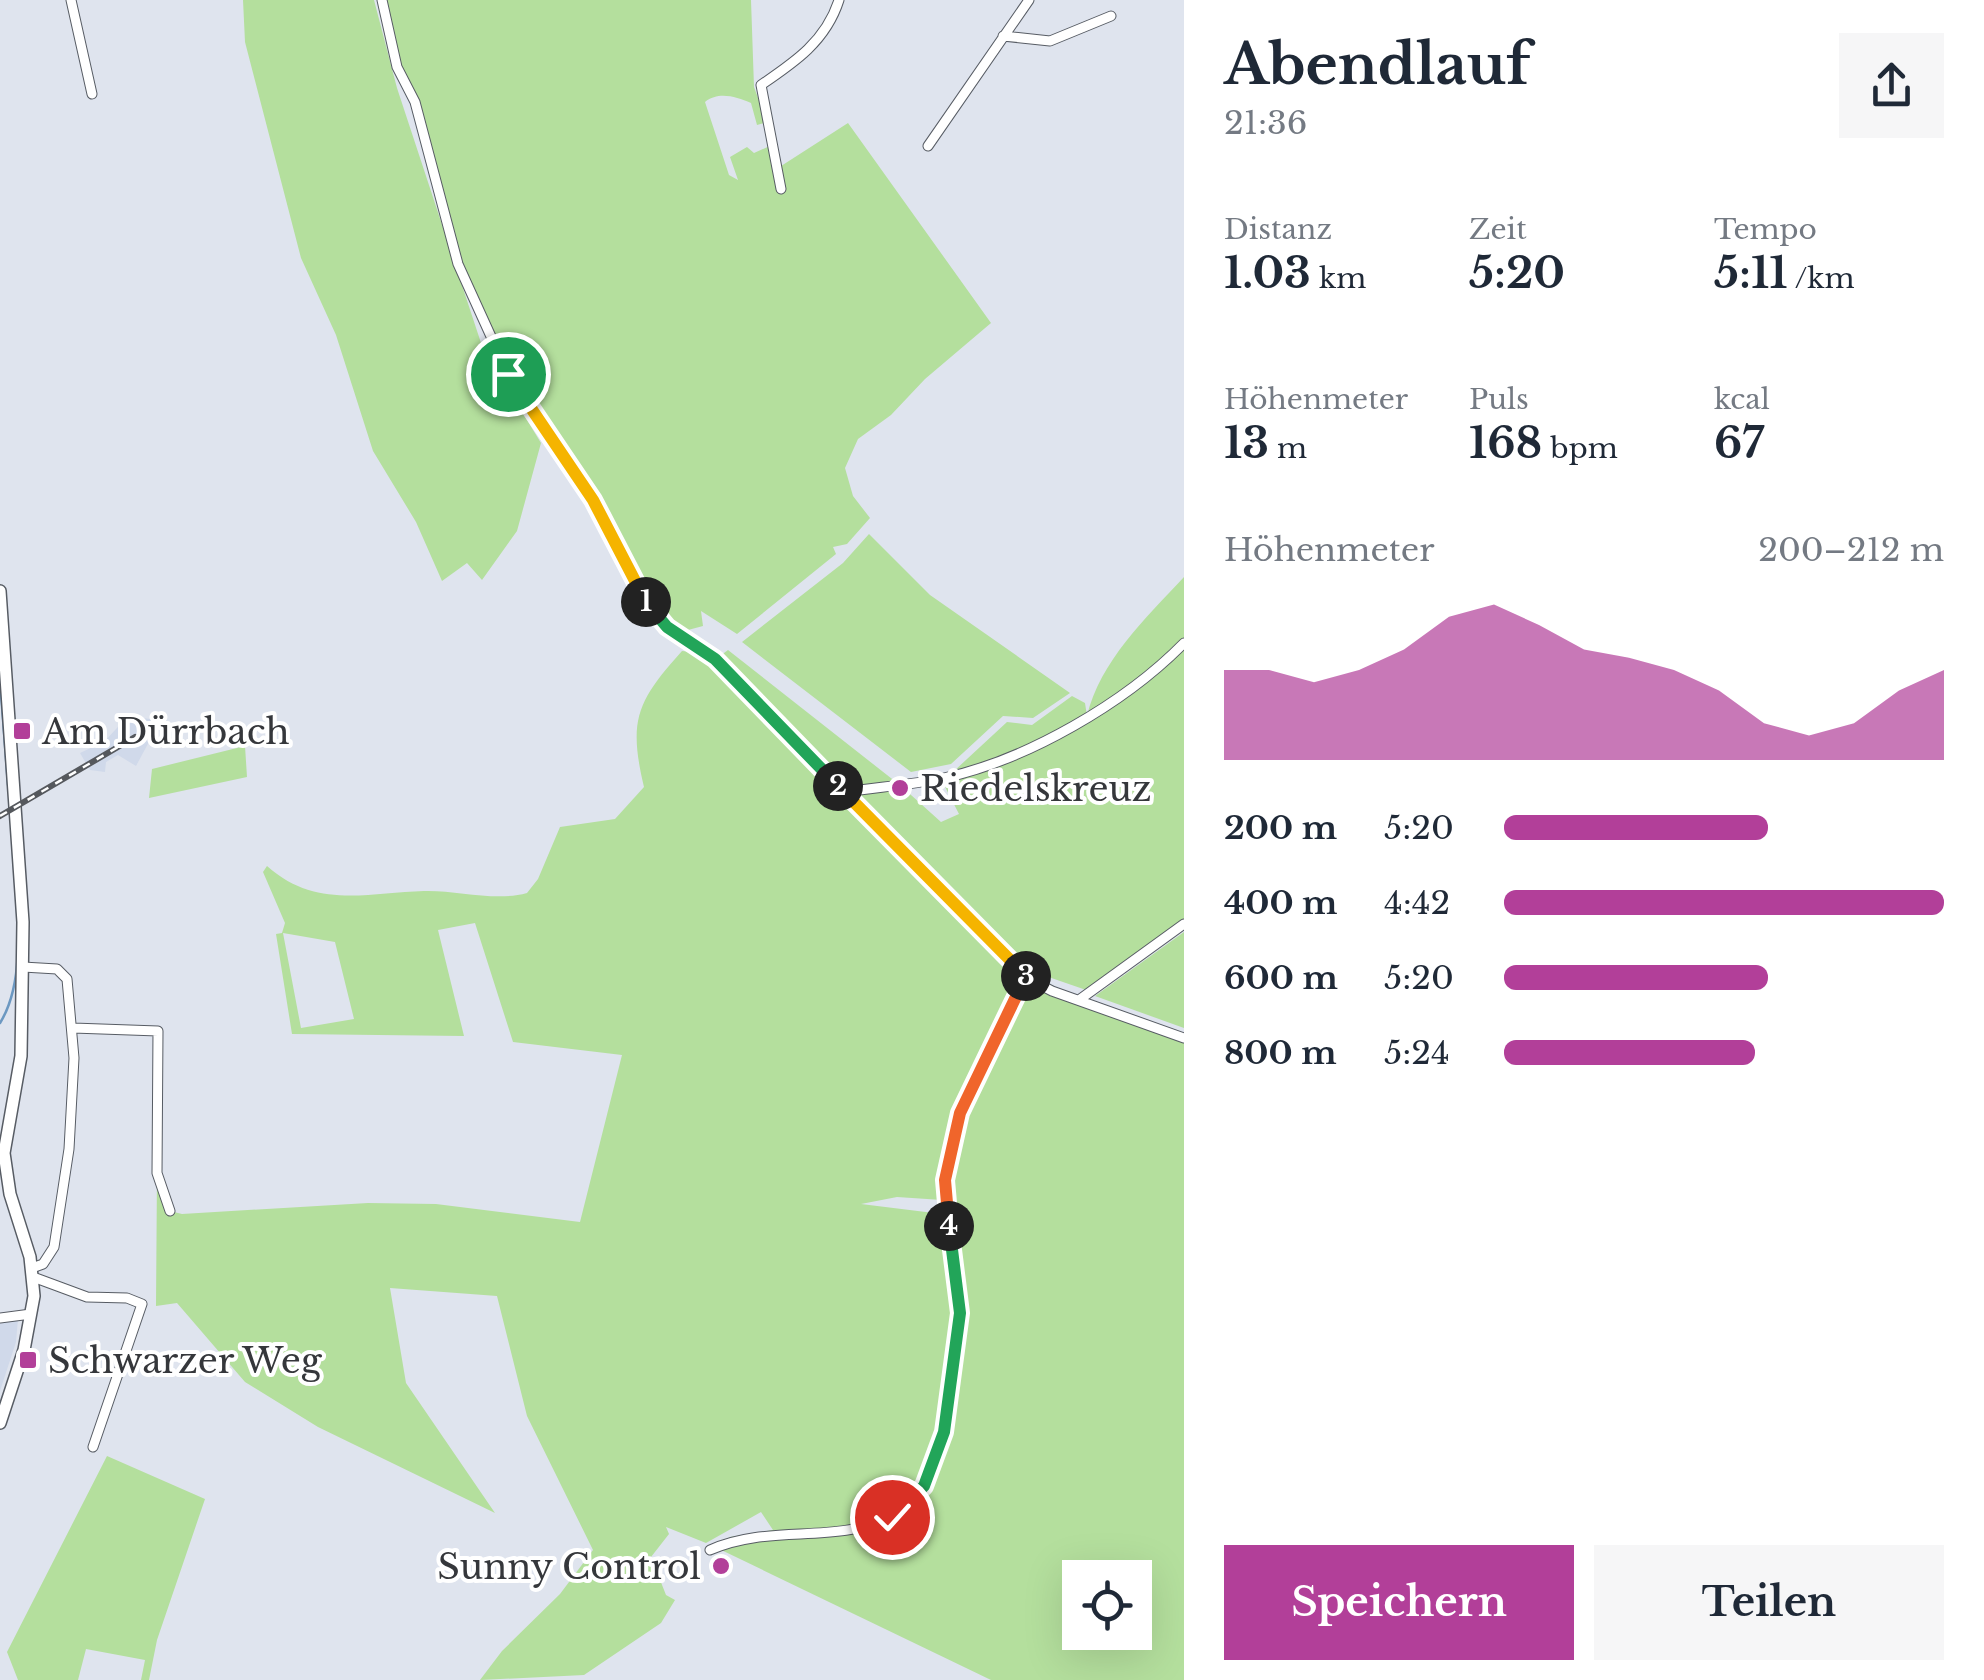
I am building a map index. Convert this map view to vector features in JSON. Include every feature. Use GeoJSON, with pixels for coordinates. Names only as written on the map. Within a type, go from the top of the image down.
{"type":"FeatureCollection","features":[{"type":"Feature","properties":{"kind":"street"},"geometry":{"type":"LineString","coordinates":[[72,0],[92,94]]}},
{"type":"Feature","properties":{"kind":"street"},"geometry":{"type":"LineString","coordinates":[[382,0],[398,68],[416,102],[458,264],[508,374],[593,500],[649,607],[667,627],[715,659],[1027,978],[1184,1038]]}},
{"type":"Feature","properties":{"kind":"street"},"geometry":{"type":"LineString","coordinates":[[781,188],[761,86],[795,65],[823,32],[839,0]]}},
{"type":"Feature","properties":{"kind":"street"},"geometry":{"type":"LineString","coordinates":[[928,146],[1029,0]]}},
{"type":"Feature","properties":{"kind":"street"},"geometry":{"type":"LineString","coordinates":[[1003,36],[1026,42],[1050,41],[1112,16]]}},
{"type":"Feature","properties":{"kind":"street"},"geometry":{"type":"LineString","coordinates":[[0,591],[22,855],[23,968],[21,1056],[4,1153],[10,1194],[33,1272],[32,1314],[16,1381],[0,1422]]}},
{"type":"Feature","properties":{"kind":"street"},"geometry":{"type":"LineString","coordinates":[[844,792],[941,779],[1012,754],[1086,718],[1132,690],[1184,642]]}},
{"type":"Feature","properties":{"kind":"street"},"geometry":{"type":"LineString","coordinates":[[1079,1000],[1184,924]]}},
{"type":"Feature","properties":{"kind":"street"},"geometry":{"type":"LineString","coordinates":[[23,968],[64,974],[73,1028],[69,1149],[54,1247],[33,1272]]}},
{"type":"Feature","properties":{"kind":"street"},"geometry":{"type":"LineString","coordinates":[[710,1550],[732,1540],[880,1522],[913,1501],[933,1472],[944,1432],[960,1313],[945,1180],[950,1147],[960,1113],[1027,978]]}},
{"type":"Feature","properties":{"kind":"street"},"geometry":{"type":"LineString","coordinates":[[73,1028],[158,1031],[157,1174],[170,1211]]}},
{"type":"Feature","properties":{"kind":"street"},"geometry":{"type":"LineString","coordinates":[[33,1272],[87,1298],[126,1298],[142,1304],[93,1447]]}},
{"type":"Feature","properties":{"kind":"street"},"geometry":{"type":"LineString","coordinates":[[0,1318],[32,1314]]}},
{"type":"Feature","properties":{"kind":"shaded area"},"geometry":{"type":"Polygon","coordinates":[[[128,716],[150,719],[157,727],[136,766],[118,755],[106,762],[105,772],[90,770],[80,753],[105,741],[128,716]]]}},
{"type":"Feature","properties":{"kind":"shaded area"},"geometry":{"type":"Polygon","coordinates":[[[18,1319],[16,1342],[0,1391],[0,1321],[18,1319]]]}},
{"type":"Feature","properties":{"kind":"green space"},"geometry":{"type":"Polygon","coordinates":[[[243,0],[374,0],[397,88],[482,346],[541,443],[517,531],[482,580],[467,563],[442,581],[416,522],[373,451],[336,335],[301,258],[245,42],[243,0]]]}},
{"type":"Feature","properties":{"kind":"green space"},"geometry":{"type":"Polygon","coordinates":[[[382,0],[751,0],[754,87],[767,122],[757,125],[751,103],[739,99],[722,96],[705,102],[729,175],[738,180],[730,157],[747,147],[754,153],[772,145],[778,168],[848,123],[991,323],[925,379],[891,415],[858,439],[845,468],[853,496],[870,518],[847,544],[833,547],[836,554],[737,634],[701,611],[703,626],[688,630],[667,627],[649,607],[593,499],[508,374],[458,264],[416,102],[397,67],[382,0]]]}},
{"type":"Feature","properties":{"kind":"green space"},"geometry":{"type":"Polygon","coordinates":[[[869,534],[930,595],[1070,693],[1033,718],[1003,716],[951,764],[911,772],[742,642],[843,563],[869,534]]]}},
{"type":"Feature","properties":{"kind":"green space"},"geometry":{"type":"Polygon","coordinates":[[[1184,577],[1184,919],[1089,991],[1034,972],[995,937],[720,656],[728,650],[941,822],[959,814],[941,779],[927,776],[953,772],[1007,722],[1032,725],[1072,696],[1085,703],[1087,716],[1113,659],[1184,577]]]}},
{"type":"Feature","properties":{"kind":"green space"},"geometry":{"type":"Polygon","coordinates":[[[682,651],[693,652],[723,675],[1015,970],[1017,980],[954,1113],[942,1166],[942,1200],[897,1197],[861,1204],[942,1214],[955,1282],[954,1320],[934,1456],[913,1486],[895,1500],[860,1513],[855,1524],[903,1508],[919,1495],[940,1462],[951,1418],[965,1319],[953,1186],[955,1150],[975,1088],[1028,992],[1035,986],[1184,1042],[1184,1680],[991,1680],[715,1547],[730,1537],[773,1530],[761,1512],[706,1543],[666,1527],[669,1534],[651,1557],[666,1595],[675,1600],[661,1623],[584,1675],[480,1680],[502,1651],[560,1594],[593,1550],[527,1416],[497,1296],[390,1288],[406,1383],[495,1513],[318,1427],[245,1382],[177,1303],[156,1306],[157,1173],[170,1211],[182,1214],[368,1203],[436,1204],[580,1222],[622,1055],[513,1042],[475,923],[438,930],[464,1036],[292,1034],[276,934],[282,933],[285,923],[263,872],[267,866],[304,888],[342,895],[424,891],[502,896],[527,893],[538,879],[560,827],[615,819],[644,787],[637,728],[646,698],[682,651]],[[283,933],[301,1028],[354,1019],[335,942],[283,933]]]}},
{"type":"Feature","properties":{"kind":"green space"},"geometry":{"type":"Polygon","coordinates":[[[245,746],[247,777],[149,798],[152,769],[245,746]]]}},
{"type":"Feature","properties":{"kind":"green space"},"geometry":{"type":"Polygon","coordinates":[[[1184,932],[1184,1028],[1095,996],[1184,932]]]}},
{"type":"Feature","properties":{"kind":"green space"},"geometry":{"type":"Polygon","coordinates":[[[107,1456],[205,1499],[157,1640],[149,1680],[141,1680],[145,1660],[86,1649],[78,1680],[18,1680],[7,1652],[107,1456]]]}},
{"type":"Feature","properties":{"kind":"waterway"},"geometry":{"type":"LineString","coordinates":[[0,680],[8,785]]}},
{"type":"Feature","properties":{"kind":"waterway"},"geometry":{"type":"LineString","coordinates":[[0,1023],[9,1005],[17,963],[13,853]]}},
{"type":"Feature","properties":{"kind":"railway"},"geometry":{"type":"LineString","coordinates":[[0,816],[135,737]]}},
{"type":"Feature","properties":{"kind":"place","name":"Am Dürrbach"},"geometry":{"type":"Point","coordinates":[22,731]}},
{"type":"Feature","properties":{"kind":"place","name":"Riedelskreuz"},"geometry":{"type":"Point","coordinates":[900,788]}},
{"type":"Feature","properties":{"kind":"place","name":"Schwarzer Weg"},"geometry":{"type":"Point","coordinates":[28,1360]}},
{"type":"Feature","properties":{"kind":"place","name":"Sunny Control"},"geometry":{"type":"Point","coordinates":[721,1566]}},
{"type":"Feature","properties":{"kind":"route"},"geometry":{"type":"LineString","coordinates":[[508,374],[593,500],[649,607],[687,643],[715,659],[1027,978],[960,1113],[950,1147],[945,1180],[949,1234],[960,1284],[953,1372],[933,1472],[913,1501],[892,1517]]}}]}
